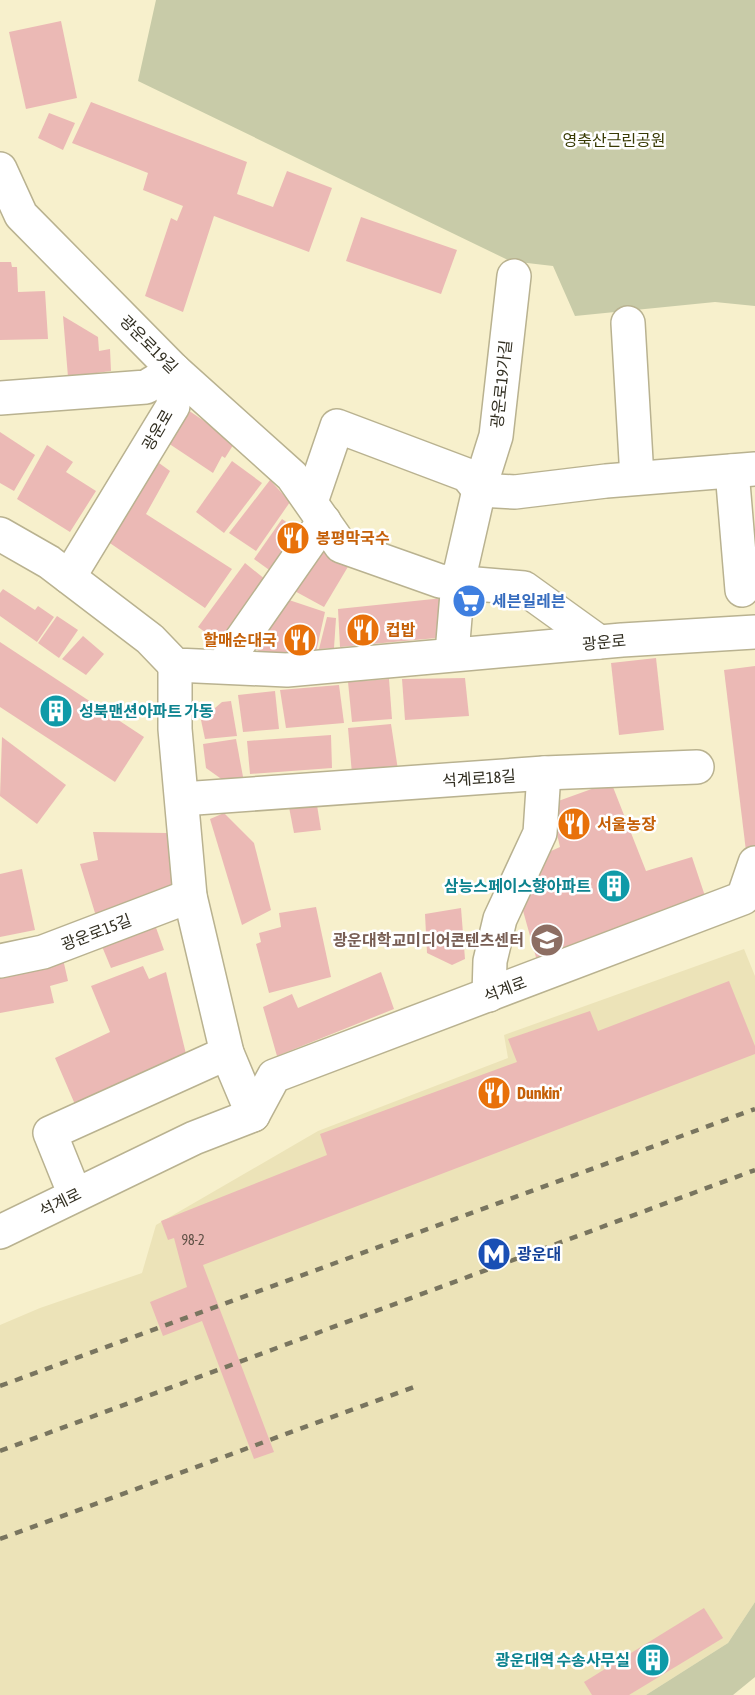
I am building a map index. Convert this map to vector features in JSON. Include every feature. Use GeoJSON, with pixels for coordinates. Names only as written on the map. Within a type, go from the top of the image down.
{"type":"FeatureCollection","features":[{"type":"Feature","properties":{"kind":"street","name":"광운로19길"},"geometry":{"type":"LineString","coordinates":[[0,173],[21,215],[174,370],[292,477],[341,546],[440,581],[525,588],[599,642]]}},
{"type":"Feature","properties":{"kind":"street","name":"광운로19가길"},"geometry":{"type":"LineString","coordinates":[[458,582],[478,490],[496,436],[514,276]]}},
{"type":"Feature","properties":{"kind":"street"},"geometry":{"type":"LineString","coordinates":[[628,323],[637,478]]}},
{"type":"Feature","properties":{"kind":"street","name":"광운로"},"geometry":{"type":"LineString","coordinates":[[0,398],[146,387],[174,370]]}},
{"type":"Feature","properties":{"kind":"street","name":"광운로"},"geometry":{"type":"LineString","coordinates":[[69,577],[172,406],[174,370]]}},
{"type":"Feature","properties":{"kind":"street"},"geometry":{"type":"LineString","coordinates":[[223,666],[317,512],[337,426],[467,474],[478,490],[515,492],[637,478],[743,470],[742,590]]}},
{"type":"Feature","properties":{"kind":"street"},"geometry":{"type":"LineString","coordinates":[[0,534],[49,562],[150,639],[175,665],[176,729],[190,896],[227,1053],[253,1115]]}},
{"type":"Feature","properties":{"kind":"street"},"geometry":{"type":"LineString","coordinates":[[452,653],[458,582]]}},
{"type":"Feature","properties":{"kind":"street","name":"광운로"},"geometry":{"type":"LineString","coordinates":[[175,665],[287,670],[452,653],[755,632]]}},
{"type":"Feature","properties":{"kind":"street","name":"석계로18길"},"geometry":{"type":"LineString","coordinates":[[182,799],[544,773],[698,767]]}},
{"type":"Feature","properties":{"kind":"street"},"geometry":{"type":"LineString","coordinates":[[489,995],[490,961],[500,920],[540,833],[544,773]]}},
{"type":"Feature","properties":{"kind":"street","name":"석계로"},"geometry":{"type":"LineString","coordinates":[[0,1232],[194,1138],[253,1115],[274,1076],[749,901],[755,863]]}},
{"type":"Feature","properties":{"kind":"street","name":"광운로15길"},"geometry":{"type":"LineString","coordinates":[[0,961],[42,952],[190,896]]}},
{"type":"Feature","properties":{"kind":"street"},"geometry":{"type":"LineString","coordinates":[[75,1195],[50,1132],[227,1053]]}},
{"type":"Feature","properties":{"kind":"shaded area"},"geometry":{"type":"Polygon","coordinates":[[[744,949],[755,976],[755,1602],[728,1643],[646,1695],[0,1695],[0,1325],[40,1308],[142,1273],[156,1225],[318,1131],[508,1058],[504,1035],[744,949]]]}},
{"type":"Feature","properties":{"kind":"green space","name":"영축산근린공원"},"geometry":{"type":"Polygon","coordinates":[[[156,0],[755,0],[755,306],[715,302],[575,316],[553,266],[510,261],[138,81],[156,0]]]}},
{"type":"Feature","properties":{"kind":"green space"},"geometry":{"type":"Polygon","coordinates":[[[755,1602],[755,1677],[733,1695],[646,1695],[728,1643],[755,1602]]]}},
{"type":"Feature","properties":{"kind":"building"},"geometry":{"type":"Polygon","coordinates":[[[61,21],[77,98],[26,109],[9,32],[61,21]]]}},
{"type":"Feature","properties":{"kind":"building"},"geometry":{"type":"Polygon","coordinates":[[[91,102],[247,162],[237,194],[273,207],[287,171],[332,188],[309,252],[214,216],[183,312],[145,296],[171,218],[177,221],[183,206],[143,190],[148,173],[72,143],[91,102]]]}},
{"type":"Feature","properties":{"kind":"building"},"geometry":{"type":"Polygon","coordinates":[[[49,113],[75,123],[63,150],[38,138],[49,113]]]}},
{"type":"Feature","properties":{"kind":"building"},"geometry":{"type":"Polygon","coordinates":[[[361,217],[457,250],[441,294],[346,261],[361,217]]]}},
{"type":"Feature","properties":{"kind":"building"},"geometry":{"type":"Polygon","coordinates":[[[0,262],[11,262],[12,267],[17,267],[18,292],[45,291],[48,339],[0,340],[0,262]]]}},
{"type":"Feature","properties":{"kind":"building"},"geometry":{"type":"Polygon","coordinates":[[[63,316],[98,337],[99,351],[110,349],[111,371],[68,377],[63,316]]]}},
{"type":"Feature","properties":{"kind":"building"},"geometry":{"type":"Polygon","coordinates":[[[185,408],[235,442],[225,458],[222,456],[213,473],[165,441],[185,408]]]}},
{"type":"Feature","properties":{"kind":"building"},"geometry":{"type":"Polygon","coordinates":[[[0,432],[35,455],[14,491],[0,483],[0,432]]]}},
{"type":"Feature","properties":{"kind":"building"},"geometry":{"type":"Polygon","coordinates":[[[47,445],[73,462],[66,472],[96,491],[70,532],[17,499],[47,445]]]}},
{"type":"Feature","properties":{"kind":"building"},"geometry":{"type":"Polygon","coordinates":[[[148,455],[170,471],[146,514],[232,569],[205,608],[101,537],[148,455]]]}},
{"type":"Feature","properties":{"kind":"building"},"geometry":{"type":"Polygon","coordinates":[[[232,461],[262,483],[224,533],[196,512],[232,461]]]}},
{"type":"Feature","properties":{"kind":"building"},"geometry":{"type":"Polygon","coordinates":[[[270,480],[290,502],[256,551],[229,533],[270,480]]]}},
{"type":"Feature","properties":{"kind":"building"},"geometry":{"type":"Polygon","coordinates":[[[282,519],[308,537],[279,577],[254,559],[282,519]]]}},
{"type":"Feature","properties":{"kind":"building"},"geometry":{"type":"Polygon","coordinates":[[[319,548],[349,565],[324,607],[291,589],[319,548]]]}},
{"type":"Feature","properties":{"kind":"building"},"geometry":{"type":"Polygon","coordinates":[[[245,563],[271,584],[227,648],[198,627],[245,563]]]}},
{"type":"Feature","properties":{"kind":"building"},"geometry":{"type":"Polygon","coordinates":[[[3,589],[35,610],[38,606],[54,617],[37,642],[0,616],[0,593],[3,589]]]}},
{"type":"Feature","properties":{"kind":"building"},"geometry":{"type":"Polygon","coordinates":[[[443,598],[447,637],[340,647],[338,609],[443,598]]]}},
{"type":"Feature","properties":{"kind":"building"},"geometry":{"type":"Polygon","coordinates":[[[286,599],[325,612],[316,652],[260,652],[251,645],[286,599]]]}},
{"type":"Feature","properties":{"kind":"building"},"geometry":{"type":"Polygon","coordinates":[[[57,616],[78,630],[59,658],[38,643],[57,616]]]}},
{"type":"Feature","properties":{"kind":"building"},"geometry":{"type":"Polygon","coordinates":[[[327,617],[336,618],[334,648],[319,649],[327,617]]]}},
{"type":"Feature","properties":{"kind":"building"},"geometry":{"type":"Polygon","coordinates":[[[83,636],[104,654],[86,675],[62,659],[83,636]]]}},
{"type":"Feature","properties":{"kind":"building","name":"성북맨션아파트 가동"},"geometry":{"type":"Polygon","coordinates":[[[0,642],[144,737],[115,782],[0,707],[0,642]]]}},
{"type":"Feature","properties":{"kind":"building"},"geometry":{"type":"Polygon","coordinates":[[[656,658],[664,730],[619,735],[611,663],[656,658]]]}},
{"type":"Feature","properties":{"kind":"building"},"geometry":{"type":"Polygon","coordinates":[[[755,666],[755,849],[746,851],[724,670],[755,666]]]}},
{"type":"Feature","properties":{"kind":"building"},"geometry":{"type":"Polygon","coordinates":[[[465,678],[469,716],[405,720],[402,679],[465,678]]]}},
{"type":"Feature","properties":{"kind":"building"},"geometry":{"type":"Polygon","coordinates":[[[389,679],[392,719],[352,722],[348,682],[389,679]]]}},
{"type":"Feature","properties":{"kind":"building"},"geometry":{"type":"Polygon","coordinates":[[[339,685],[344,723],[286,728],[280,690],[339,685]]]}},
{"type":"Feature","properties":{"kind":"building"},"geometry":{"type":"Polygon","coordinates":[[[275,691],[279,729],[243,732],[238,695],[275,691]]]}},
{"type":"Feature","properties":{"kind":"building"},"geometry":{"type":"Polygon","coordinates":[[[231,701],[237,736],[205,739],[201,720],[222,702],[231,701]]]}},
{"type":"Feature","properties":{"kind":"building"},"geometry":{"type":"Polygon","coordinates":[[[391,724],[398,770],[352,774],[348,728],[391,724]]]}},
{"type":"Feature","properties":{"kind":"building"},"geometry":{"type":"Polygon","coordinates":[[[331,735],[332,768],[250,774],[247,741],[331,735]]]}},
{"type":"Feature","properties":{"kind":"building"},"geometry":{"type":"Polygon","coordinates":[[[2,737],[66,785],[37,824],[0,796],[2,737]]]}},
{"type":"Feature","properties":{"kind":"building"},"geometry":{"type":"Polygon","coordinates":[[[236,739],[244,782],[227,783],[206,768],[203,744],[236,739]]]}},
{"type":"Feature","properties":{"kind":"building","name":"삼능스페이스향아파트"},"geometry":{"type":"Polygon","coordinates":[[[611,782],[646,871],[692,857],[708,905],[539,968],[520,900],[540,856],[560,847],[550,804],[611,782]]]}},
{"type":"Feature","properties":{"kind":"building"},"geometry":{"type":"Polygon","coordinates":[[[316,799],[321,830],[294,833],[288,802],[316,799]]]}},
{"type":"Feature","properties":{"kind":"building"},"geometry":{"type":"Polygon","coordinates":[[[224,813],[254,843],[271,910],[242,925],[210,819],[224,813]]]}},
{"type":"Feature","properties":{"kind":"building"},"geometry":{"type":"Polygon","coordinates":[[[93,832],[167,833],[176,881],[167,892],[102,915],[95,913],[80,864],[98,860],[93,832]]]}},
{"type":"Feature","properties":{"kind":"building"},"geometry":{"type":"Polygon","coordinates":[[[22,869],[35,930],[0,937],[0,874],[22,869]]]}},
{"type":"Feature","properties":{"kind":"building"},"geometry":{"type":"Polygon","coordinates":[[[316,907],[331,977],[269,993],[256,944],[261,942],[259,933],[281,927],[279,913],[316,907]]]}},
{"type":"Feature","properties":{"kind":"building"},"geometry":{"type":"Polygon","coordinates":[[[461,908],[465,959],[452,965],[427,953],[425,914],[461,908]]]}},
{"type":"Feature","properties":{"kind":"building"},"geometry":{"type":"Polygon","coordinates":[[[154,922],[164,950],[111,968],[101,944],[154,922]]]}},
{"type":"Feature","properties":{"kind":"building"},"geometry":{"type":"Polygon","coordinates":[[[63,959],[68,981],[50,986],[54,1003],[0,1013],[0,971],[63,959]]]}},
{"type":"Feature","properties":{"kind":"building"},"geometry":{"type":"Polygon","coordinates":[[[143,966],[149,979],[166,972],[187,1058],[77,1109],[55,1058],[110,1032],[91,986],[143,966]]]}},
{"type":"Feature","properties":{"kind":"building"},"geometry":{"type":"Polygon","coordinates":[[[381,972],[394,1009],[277,1056],[263,1007],[292,994],[298,1008],[381,972]]]}},
{"type":"Feature","properties":{"kind":"building"},"geometry":{"type":"Polygon","coordinates":[[[729,981],[755,1046],[755,1054],[203,1265],[274,1452],[254,1459],[202,1321],[163,1336],[150,1302],[187,1287],[174,1238],[168,1240],[161,1221],[327,1155],[320,1134],[517,1062],[508,1039],[590,1011],[598,1031],[729,981]]]}},
{"type":"Feature","properties":{"kind":"building","name":"광운대역 수송사무실"},"geometry":{"type":"Polygon","coordinates":[[[704,1608],[723,1638],[629,1695],[592,1695],[584,1682],[704,1608]]]}},
{"type":"Feature","properties":{"kind":"railway"},"geometry":{"type":"LineString","coordinates":[[0,1386],[755,1109]]}},
{"type":"Feature","properties":{"kind":"railway"},"geometry":{"type":"LineString","coordinates":[[0,1451],[755,1170]]}},
{"type":"Feature","properties":{"kind":"railway"},"geometry":{"type":"LineString","coordinates":[[0,1539],[414,1387]]}},
{"type":"Feature","properties":{"kind":"place","name":"봉평막국수"},"geometry":{"type":"Point","coordinates":[293,538]}},
{"type":"Feature","properties":{"kind":"place","name":"세븐일레븐"},"geometry":{"type":"Point","coordinates":[469,601]}},
{"type":"Feature","properties":{"kind":"place","name":"컵밥"},"geometry":{"type":"Point","coordinates":[363,630]}},
{"type":"Feature","properties":{"kind":"place","name":"할매순대국"},"geometry":{"type":"Point","coordinates":[300,640]}},
{"type":"Feature","properties":{"kind":"place","name":"성북맨션아파트 가동"},"geometry":{"type":"Point","coordinates":[56,711]}},
{"type":"Feature","properties":{"kind":"place","name":"서울농장"},"geometry":{"type":"Point","coordinates":[574,824]}},
{"type":"Feature","properties":{"kind":"place","name":"삼능스페이스향아파트"},"geometry":{"type":"Point","coordinates":[614,886]}},
{"type":"Feature","properties":{"kind":"place","name":"광운대학교미디어콘텐츠센터"},"geometry":{"type":"Point","coordinates":[547,940]}},
{"type":"Feature","properties":{"kind":"place","name":"Dunkin'"},"geometry":{"type":"Point","coordinates":[494,1093]}},
{"type":"Feature","properties":{"kind":"place","name":"광운대"},"geometry":{"type":"Point","coordinates":[494,1254]}},
{"type":"Feature","properties":{"kind":"place","name":"광운대역 수송사무실"},"geometry":{"type":"Point","coordinates":[653,1660]}}]}
